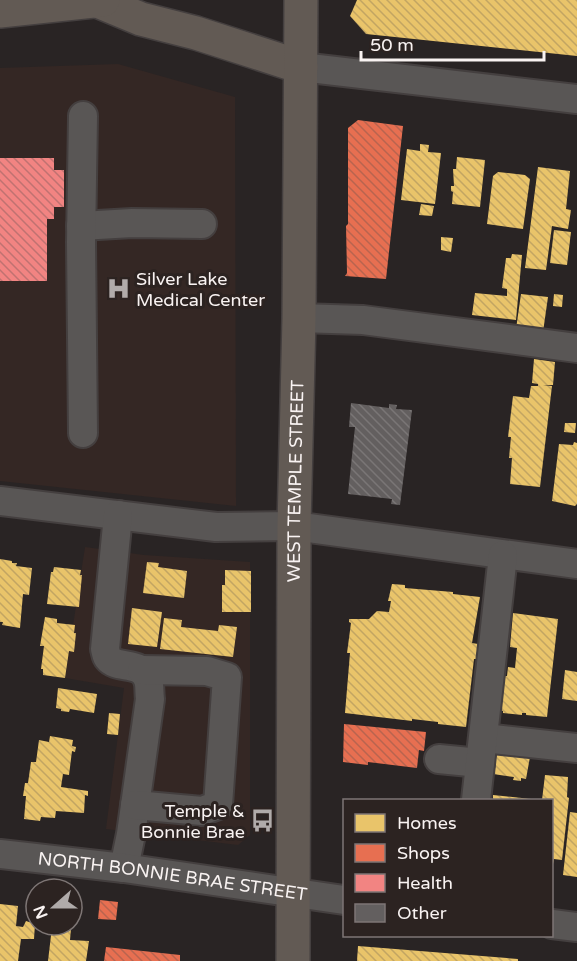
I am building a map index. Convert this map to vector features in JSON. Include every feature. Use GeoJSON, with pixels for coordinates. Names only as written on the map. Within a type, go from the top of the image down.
{"type":"FeatureCollection","features":[{"type":"Feature","properties":{"kind":"main road","name":"WEST TEMPLE STREET"},"geometry":{"type":"LineString","coordinates":[[293,961],[294,526],[299,318],[302,0]]}},
{"type":"Feature","properties":{"kind":"main road"},"geometry":{"type":"LineString","coordinates":[[0,11],[102,1],[141,19],[196,33],[301,67]]}},
{"type":"Feature","properties":{"kind":"street"},"geometry":{"type":"LineString","coordinates":[[301,67],[577,99]]}},
{"type":"Feature","properties":{"kind":"street"},"geometry":{"type":"LineString","coordinates":[[83,116],[81,226],[83,433]]}},
{"type":"Feature","properties":{"kind":"street"},"geometry":{"type":"LineString","coordinates":[[81,226],[132,223],[202,224]]}},
{"type":"Feature","properties":{"kind":"street"},"geometry":{"type":"LineString","coordinates":[[299,318],[363,320],[577,348]]}},
{"type":"Feature","properties":{"kind":"street"},"geometry":{"type":"LineString","coordinates":[[0,501],[216,527],[294,526],[577,564]]}},
{"type":"Feature","properties":{"kind":"street"},"geometry":{"type":"LineString","coordinates":[[118,515],[105,649],[108,659],[134,667],[207,671],[227,677],[218,805],[202,811],[135,805]]}},
{"type":"Feature","properties":{"kind":"street"},"geometry":{"type":"LineString","coordinates":[[476,799],[503,555]]}},
{"type":"Feature","properties":{"kind":"street"},"geometry":{"type":"LineString","coordinates":[[124,868],[150,699],[148,678],[134,667]]}},
{"type":"Feature","properties":{"kind":"street"},"geometry":{"type":"LineString","coordinates":[[439,759],[482,751],[577,748]]}},
{"type":"Feature","properties":{"kind":"street","name":"NORTH BONNIE BRAE STREET"},"geometry":{"type":"LineString","coordinates":[[0,854],[124,868],[343,900]]}},
{"type":"Feature","properties":{"kind":"street"},"geometry":{"type":"LineString","coordinates":[[553,924],[577,927]]}},
{"type":"Feature","properties":{"kind":"shaded area","name":"Silver Lake Medical Center"},"geometry":{"type":"Polygon","coordinates":[[[118,64],[235,97],[236,506],[0,481],[0,68],[118,64]]]}},
{"type":"Feature","properties":{"kind":"shaded area"},"geometry":{"type":"Polygon","coordinates":[[[85,547],[144,555],[250,562],[250,835],[238,845],[106,829],[124,688],[65,678],[85,547]]]}},
{"type":"Feature","properties":{"kind":"building: Homes"},"geometry":{"type":"Polygon","coordinates":[[[357,0],[577,0],[577,56],[366,34],[350,16],[357,0]]]}},
{"type":"Feature","properties":{"kind":"building: Homes"},"geometry":{"type":"Polygon","coordinates":[[[420,144],[429,145],[428,152],[441,153],[435,204],[401,200],[407,149],[420,151],[420,144]]]}},
{"type":"Feature","properties":{"kind":"building: Homes"},"geometry":{"type":"Polygon","coordinates":[[[457,157],[485,160],[480,207],[452,204],[451,186],[454,186],[453,169],[456,169],[457,157]]]}},
{"type":"Feature","properties":{"kind":"building: Homes"},"geometry":{"type":"Polygon","coordinates":[[[538,167],[570,171],[566,209],[571,210],[568,229],[552,226],[546,270],[525,268],[538,167]]]}},
{"type":"Feature","properties":{"kind":"building: Homes"},"geometry":{"type":"Polygon","coordinates":[[[498,172],[525,175],[530,179],[523,229],[487,224],[493,176],[498,172]]]}},
{"type":"Feature","properties":{"kind":"building: Homes"},"geometry":{"type":"Polygon","coordinates":[[[421,204],[434,206],[432,216],[419,215],[421,204]]]}},
{"type":"Feature","properties":{"kind":"building: Homes"},"geometry":{"type":"Polygon","coordinates":[[[554,230],[571,232],[567,265],[550,263],[554,230]]]}},
{"type":"Feature","properties":{"kind":"building: Homes"},"geometry":{"type":"Polygon","coordinates":[[[441,237],[453,238],[451,252],[441,250],[441,237]]]}},
{"type":"Feature","properties":{"kind":"building: Homes"},"geometry":{"type":"Polygon","coordinates":[[[512,254],[522,255],[516,320],[472,315],[475,293],[507,296],[507,289],[502,288],[506,258],[511,258],[512,254]]]}},
{"type":"Feature","properties":{"kind":"building: Homes"},"geometry":{"type":"Polygon","coordinates":[[[521,294],[548,297],[543,332],[516,329],[521,294]]]}},
{"type":"Feature","properties":{"kind":"building: Homes"},"geometry":{"type":"Polygon","coordinates":[[[554,294],[563,295],[562,307],[553,306],[554,294]]]}},
{"type":"Feature","properties":{"kind":"building: Homes"},"geometry":{"type":"Polygon","coordinates":[[[534,359],[555,362],[553,385],[543,385],[552,386],[540,487],[510,484],[512,458],[509,458],[511,437],[508,437],[513,396],[529,398],[531,386],[538,386],[532,383],[534,359]]]}},
{"type":"Feature","properties":{"kind":"building: Homes"},"geometry":{"type":"Polygon","coordinates":[[[565,423],[576,423],[575,433],[564,432],[565,423]]]}},
{"type":"Feature","properties":{"kind":"building: Homes"},"geometry":{"type":"Polygon","coordinates":[[[574,442],[577,443],[577,504],[575,506],[552,501],[559,444],[573,445],[574,442]]]}},
{"type":"Feature","properties":{"kind":"building: Homes"},"geometry":{"type":"Polygon","coordinates":[[[0,559],[17,563],[16,566],[32,568],[29,595],[23,594],[20,628],[2,625],[3,622],[0,622],[0,559]]]}},
{"type":"Feature","properties":{"kind":"building: Homes"},"geometry":{"type":"Polygon","coordinates":[[[147,562],[159,563],[158,567],[187,571],[184,598],[143,593],[147,562]]]}},
{"type":"Feature","properties":{"kind":"building: Homes"},"geometry":{"type":"Polygon","coordinates":[[[54,567],[81,570],[79,607],[47,604],[51,572],[54,567]]]}},
{"type":"Feature","properties":{"kind":"building: Homes"},"geometry":{"type":"Polygon","coordinates":[[[225,570],[251,571],[251,612],[222,612],[222,585],[225,585],[225,570]]]}},
{"type":"Feature","properties":{"kind":"building: Homes"},"geometry":{"type":"Polygon","coordinates":[[[392,584],[405,585],[405,588],[480,597],[472,643],[478,644],[476,659],[474,659],[466,727],[345,713],[350,653],[347,653],[351,623],[349,619],[369,619],[377,611],[389,612],[391,601],[388,601],[392,584]]]}},
{"type":"Feature","properties":{"kind":"building: Homes"},"geometry":{"type":"Polygon","coordinates":[[[132,608],[162,612],[157,647],[128,644],[132,608]]]}},
{"type":"Feature","properties":{"kind":"building: Homes"},"geometry":{"type":"Polygon","coordinates":[[[513,613],[558,619],[547,717],[526,715],[526,713],[522,715],[503,713],[500,710],[503,676],[507,676],[508,667],[515,668],[517,648],[510,647],[513,613]]]}},
{"type":"Feature","properties":{"kind":"building: Homes"},"geometry":{"type":"Polygon","coordinates":[[[45,617],[57,619],[57,623],[75,625],[74,652],[69,651],[65,678],[43,675],[43,669],[41,669],[44,646],[40,646],[45,617]]]}},
{"type":"Feature","properties":{"kind":"building: Homes"},"geometry":{"type":"Polygon","coordinates":[[[164,618],[182,620],[181,627],[218,631],[219,625],[237,627],[233,657],[160,649],[164,618]]]}},
{"type":"Feature","properties":{"kind":"building: Homes"},"geometry":{"type":"Polygon","coordinates":[[[565,670],[577,672],[577,701],[562,699],[565,670]]]}},
{"type":"Feature","properties":{"kind":"building: Homes"},"geometry":{"type":"Polygon","coordinates":[[[58,688],[97,694],[94,713],[70,709],[69,712],[61,711],[56,708],[58,688]]]}},
{"type":"Feature","properties":{"kind":"building: Homes"},"geometry":{"type":"Polygon","coordinates":[[[109,713],[120,714],[118,735],[107,734],[109,713]]]}},
{"type":"Feature","properties":{"kind":"building: Homes"},"geometry":{"type":"Polygon","coordinates":[[[50,736],[73,740],[72,746],[76,747],[75,752],[72,751],[69,775],[63,774],[61,787],[88,791],[88,796],[85,795],[84,813],[56,811],[55,818],[41,817],[40,821],[24,819],[26,796],[23,796],[25,783],[28,783],[31,762],[36,762],[39,740],[49,742],[50,736]]]}},
{"type":"Feature","properties":{"kind":"building: Homes"},"geometry":{"type":"Polygon","coordinates":[[[497,752],[530,757],[526,779],[513,780],[514,777],[493,774],[497,752]]]}},
{"type":"Feature","properties":{"kind":"building: Homes"},"geometry":{"type":"Polygon","coordinates":[[[545,775],[568,777],[567,797],[569,798],[562,860],[554,859],[553,864],[553,799],[542,799],[545,775]]]}},
{"type":"Feature","properties":{"kind":"building: Homes"},"geometry":{"type":"Polygon","coordinates":[[[493,795],[531,799],[493,799],[493,795]]]}},
{"type":"Feature","properties":{"kind":"building: Homes"},"geometry":{"type":"Polygon","coordinates":[[[570,812],[577,813],[577,877],[563,875],[570,812]]]}},
{"type":"Feature","properties":{"kind":"building: Homes"},"geometry":{"type":"Polygon","coordinates":[[[0,904],[18,906],[16,926],[23,927],[24,925],[24,937],[34,937],[34,939],[21,939],[18,961],[0,961],[0,904]]]}},
{"type":"Feature","properties":{"kind":"building: Homes"},"geometry":{"type":"Polygon","coordinates":[[[51,937],[70,937],[70,940],[89,941],[86,961],[48,961],[51,937]]]}},
{"type":"Feature","properties":{"kind":"building: Homes"},"geometry":{"type":"Polygon","coordinates":[[[358,946],[518,959],[518,961],[357,961],[358,946]]]}},
{"type":"Feature","properties":{"kind":"building: Shops"},"geometry":{"type":"Polygon","coordinates":[[[358,120],[403,126],[386,279],[345,276],[347,273],[346,226],[348,224],[348,128],[358,120]]]}},
{"type":"Feature","properties":{"kind":"building: Shops"},"geometry":{"type":"Polygon","coordinates":[[[344,724],[426,732],[424,751],[419,750],[417,768],[368,762],[368,765],[343,762],[344,724]]]}},
{"type":"Feature","properties":{"kind":"building: Shops"},"geometry":{"type":"Polygon","coordinates":[[[100,900],[118,902],[116,920],[98,919],[100,900]]]}},
{"type":"Feature","properties":{"kind":"building: Shops"},"geometry":{"type":"Polygon","coordinates":[[[106,947],[180,955],[180,961],[104,961],[106,947]]]}},
{"type":"Feature","properties":{"kind":"building: Health"},"geometry":{"type":"Polygon","coordinates":[[[0,158],[54,158],[54,170],[64,170],[64,207],[54,207],[54,219],[47,219],[47,281],[0,281],[0,158]]]}},
{"type":"Feature","properties":{"kind":"building: Other"},"geometry":{"type":"Polygon","coordinates":[[[351,403],[389,408],[389,404],[397,405],[396,409],[412,410],[400,505],[391,504],[392,499],[348,494],[355,427],[349,427],[351,403]]]}},
{"type":"Feature","properties":{"kind":"place","name":"Silver Lake Medical Center"},"geometry":{"type":"Point","coordinates":[118,289]}},
{"type":"Feature","properties":{"kind":"place","name":"Temple & Bonnie Brae"},"geometry":{"type":"Point","coordinates":[263,821]}}]}
